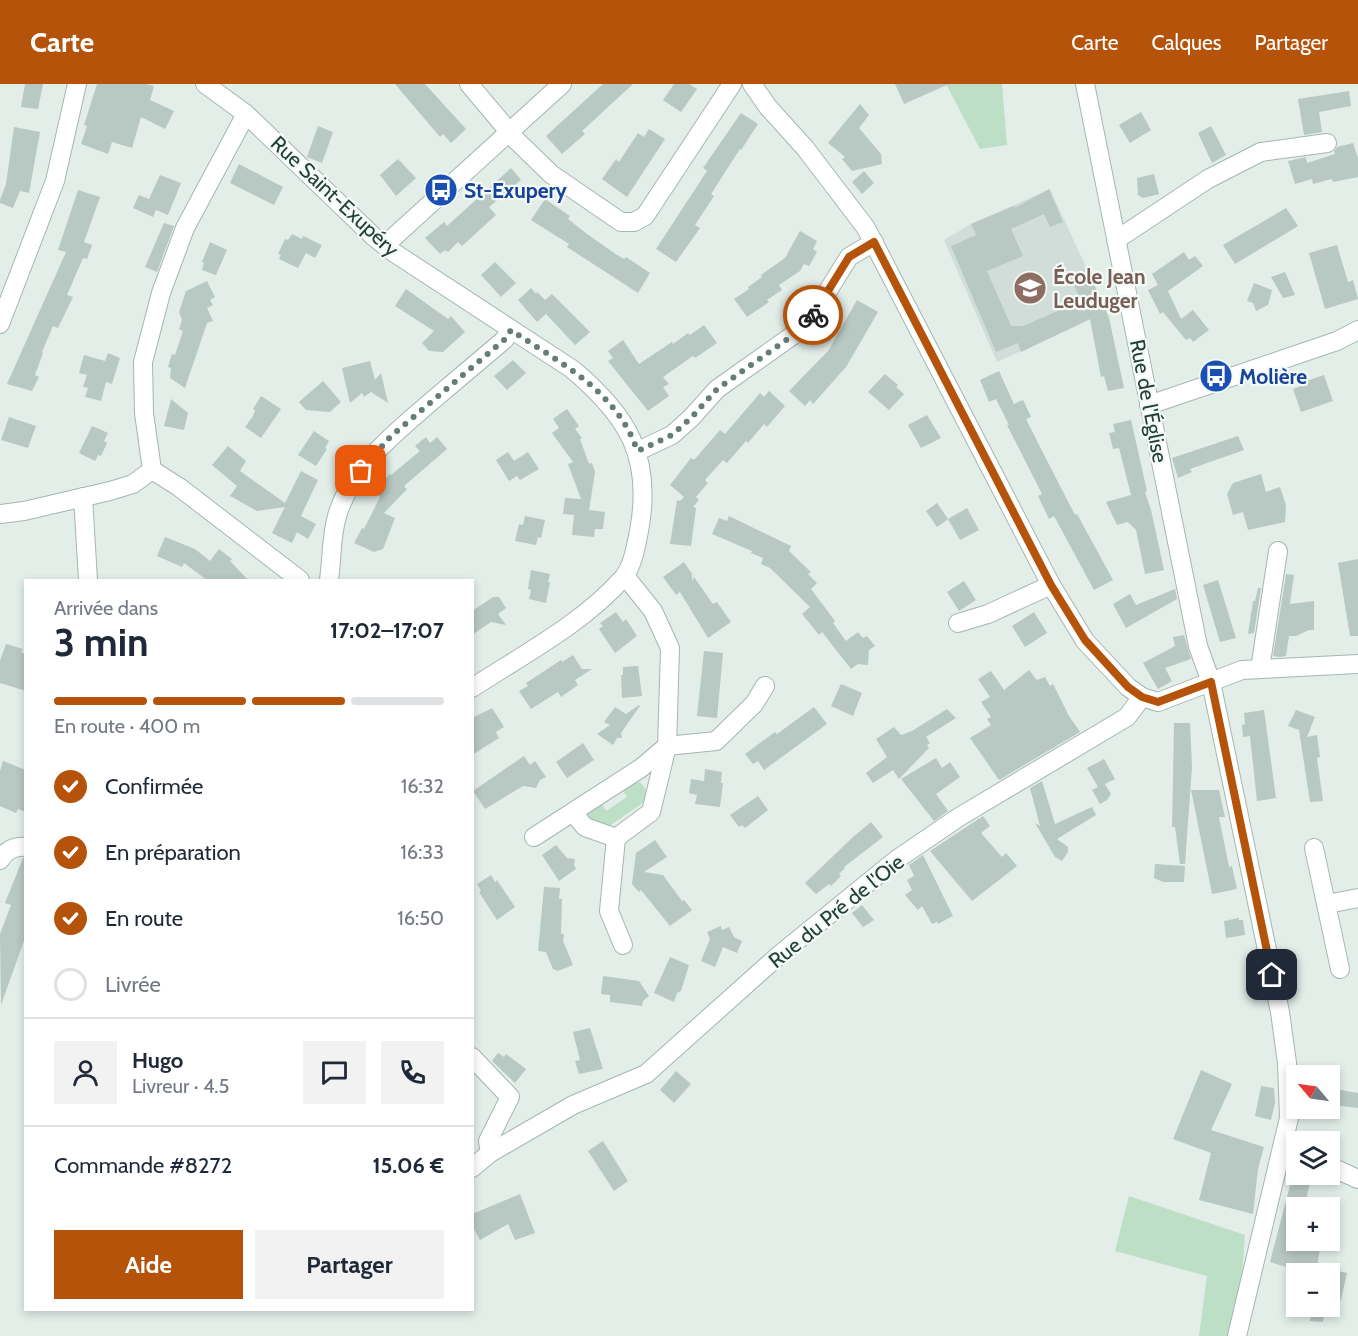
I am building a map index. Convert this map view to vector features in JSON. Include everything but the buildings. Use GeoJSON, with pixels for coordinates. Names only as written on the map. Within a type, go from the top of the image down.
{"type":"FeatureCollection","features":[{"type":"Feature","properties":{"kind":"street"},"geometry":{"type":"LineString","coordinates":[[0,324],[55,181],[77,84]]}},
{"type":"Feature","properties":{"kind":"street","name":"Rue Saint-Exupéry"},"geometry":{"type":"LineString","coordinates":[[205,84],[246,114],[385,245],[572,369],[597,390],[626,425],[638,451],[642,475],[641,522],[635,552],[625,576]]}},
{"type":"Feature","properties":{"kind":"street"},"geometry":{"type":"LineString","coordinates":[[469,84],[550,174],[621,222],[634,222],[645,216],[732,84]]}},
{"type":"Feature","properties":{"kind":"street"},"geometry":{"type":"LineString","coordinates":[[385,245],[562,84]]}},
{"type":"Feature","properties":{"kind":"street"},"geometry":{"type":"LineString","coordinates":[[752,84],[768,107],[805,148],[870,235],[1051,585],[1085,640],[1128,687],[1142,697],[1158,702],[1242,670],[1358,664]]}},
{"type":"Feature","properties":{"kind":"street","name":"Rue de l'Église"},"geometry":{"type":"LineString","coordinates":[[1084,84],[1198,646],[1211,682],[1280,1012],[1287,1063],[1289,1131]]}},
{"type":"Feature","properties":{"kind":"street"},"geometry":{"type":"LineString","coordinates":[[152,471],[144,413],[143,362],[161,293],[185,228],[246,114]]}},
{"type":"Feature","properties":{"kind":"street"},"geometry":{"type":"LineString","coordinates":[[1116,240],[1208,179],[1261,152],[1327,142]]}},
{"type":"Feature","properties":{"kind":"street"},"geometry":{"type":"LineString","coordinates":[[638,451],[672,435],[717,389],[806,326],[849,257],[870,235]]}},
{"type":"Feature","properties":{"kind":"street"},"geometry":{"type":"LineString","coordinates":[[329,579],[338,516],[351,484],[390,437],[504,340],[511,330]]}},
{"type":"Feature","properties":{"kind":"street"},"geometry":{"type":"LineString","coordinates":[[1149,405],[1337,340],[1358,330]]}},
{"type":"Feature","properties":{"kind":"street"},"geometry":{"type":"LineString","coordinates":[[0,514],[24,511],[133,484],[152,471]]}},
{"type":"Feature","properties":{"kind":"street"},"geometry":{"type":"LineString","coordinates":[[152,471],[179,487],[299,579]]}},
{"type":"Feature","properties":{"kind":"street"},"geometry":{"type":"LineString","coordinates":[[83,496],[88,579]]}},
{"type":"Feature","properties":{"kind":"street"},"geometry":{"type":"LineString","coordinates":[[1260,669],[1278,552]]}},
{"type":"Feature","properties":{"kind":"street"},"geometry":{"type":"LineString","coordinates":[[474,687],[583,616],[625,576],[653,611],[670,648],[667,746],[651,812],[616,838],[609,911],[623,945]]}},
{"type":"Feature","properties":{"kind":"street"},"geometry":{"type":"LineString","coordinates":[[958,623],[988,614],[1051,585]]}},
{"type":"Feature","properties":{"kind":"street"},"geometry":{"type":"LineString","coordinates":[[534,837],[641,768],[667,746],[716,741],[754,704],[765,686]]}},
{"type":"Feature","properties":{"kind":"street","name":"Rue du Pré de l'Oie"},"geometry":{"type":"LineString","coordinates":[[474,1166],[490,1153],[573,1105],[646,1074],[778,956],[896,860],[959,817],[1127,717],[1142,697]]}},
{"type":"Feature","properties":{"kind":"street"},"geometry":{"type":"LineString","coordinates":[[573,813],[585,827],[616,838]]}},
{"type":"Feature","properties":{"kind":"street"},"geometry":{"type":"LineString","coordinates":[[0,860],[4,854],[16,846],[24,847]]}},
{"type":"Feature","properties":{"kind":"street"},"geometry":{"type":"LineString","coordinates":[[1314,848],[1340,969]]}},
{"type":"Feature","properties":{"kind":"street"},"geometry":{"type":"LineString","coordinates":[[1327,904],[1358,898]]}},
{"type":"Feature","properties":{"kind":"street"},"geometry":{"type":"LineString","coordinates":[[474,1059],[510,1097],[488,1141],[490,1153]]}},
{"type":"Feature","properties":{"kind":"street","name":"Rue de l'Église"},"geometry":{"type":"LineString","coordinates":[[1237,1336],[1286,1160]]}},
{"type":"Feature","properties":{"kind":"street"},"geometry":{"type":"LineString","coordinates":[[1340,1171],[1358,1179]]}},
{"type":"Feature","properties":{"kind":"shaded area","name":"École Jean Leuduger"},"geometry":{"type":"Polygon","coordinates":[[[1050,189],[1107,312],[997,362],[944,240],[971,224],[1050,189]]]}},
{"type":"Feature","properties":{"kind":"green space"},"geometry":{"type":"Polygon","coordinates":[[[946,84],[1002,84],[1007,145],[980,149],[946,84]]]}},
{"type":"Feature","properties":{"kind":"green space"},"geometry":{"type":"Polygon","coordinates":[[[640,782],[646,790],[644,802],[608,827],[594,825],[588,815],[599,800],[606,811],[627,797],[620,786],[640,782]]]}},
{"type":"Feature","properties":{"kind":"green space"},"geometry":{"type":"Polygon","coordinates":[[[1129,1196],[1245,1235],[1237,1336],[1199,1336],[1207,1276],[1115,1251],[1129,1196]]]}},
{"type":"Feature","properties":{"kind":"way so far"},"geometry":{"type":"LineString","coordinates":[[361,471],[390,437],[504,340],[511,330],[572,369],[597,390],[626,425],[638,451],[672,435],[717,389],[806,326],[813,315]]}},
{"type":"Feature","properties":{"kind":"place","name":"St-Exupery"},"geometry":{"type":"Point","coordinates":[441,190]}},
{"type":"Feature","properties":{"kind":"place","name":"École Jean Leuduger"},"geometry":{"type":"Point","coordinates":[1030,288]}},
{"type":"Feature","properties":{"kind":"place","name":"Molière"},"geometry":{"type":"Point","coordinates":[1216,376]}},
{"type":"Feature","properties":{"kind":"route"},"geometry":{"type":"LineString","coordinates":[[813,315],[849,257],[874,242],[1051,585],[1085,640],[1128,687],[1142,697],[1158,702],[1211,682],[1272,975]]}}]}
